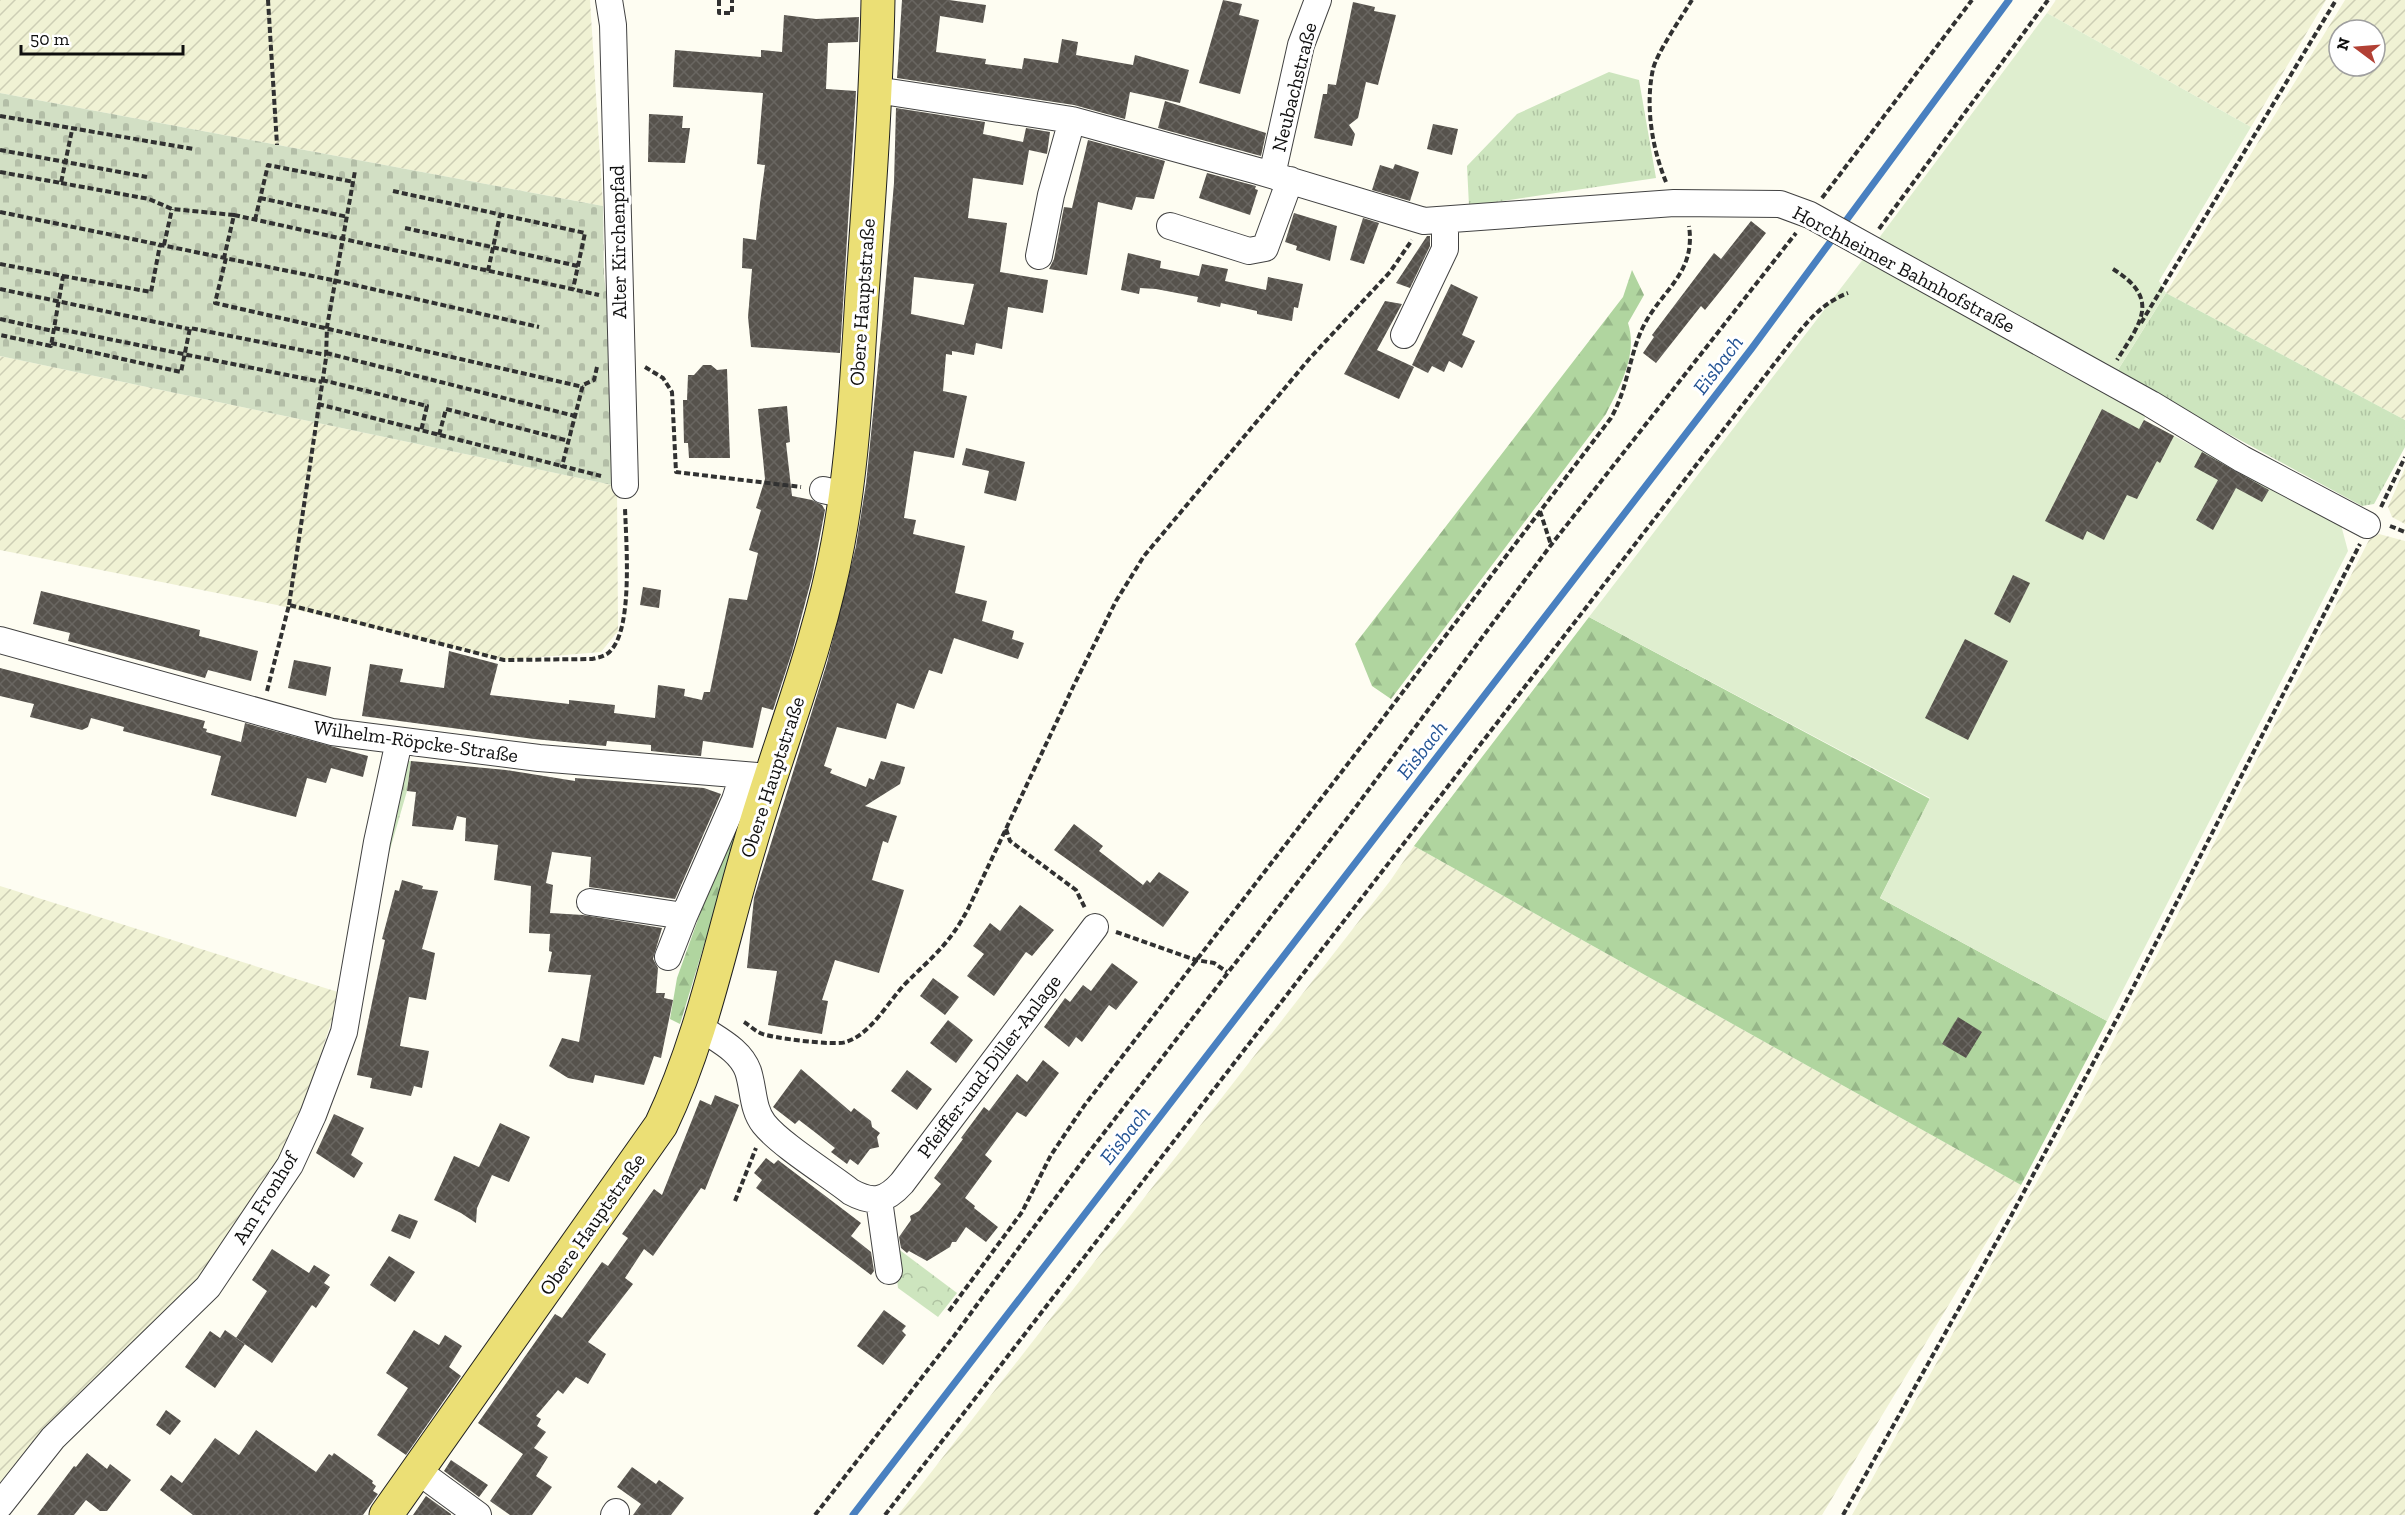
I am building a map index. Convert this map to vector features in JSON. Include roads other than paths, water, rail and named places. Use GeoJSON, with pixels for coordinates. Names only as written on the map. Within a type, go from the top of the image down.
{"type":"FeatureCollection","features":[{"type":"Feature","properties":{"kind":"main road","name":"Obere Hauptstraße"},"geometry":{"type":"LineString","coordinates":[[386,1515],[661,1125],[675,1095],[698,1026],[757,776],[809,666],[825,604],[876,90],[878,0]]}},
{"type":"Feature","properties":{"kind":"street","name":"Alter Kirchenpfad"},"geometry":{"type":"LineString","coordinates":[[609,0],[613,25],[613,364],[625,485]]}},
{"type":"Feature","properties":{"kind":"street","name":"Neubachstraße"},"geometry":{"type":"LineString","coordinates":[[1281,178],[1301,45],[1318,0]]}},
{"type":"Feature","properties":{"kind":"street","name":"Horchheimer Bahnhofstraße"},"geometry":{"type":"LineString","coordinates":[[876,90],[1072,120],[1435,221],[1674,203],[1780,204],[1810,215],[2106,379],[2242,459],[2367,525]]}},
{"type":"Feature","properties":{"kind":"street"},"geometry":{"type":"LineString","coordinates":[[1039,256],[1051,195],[1072,120]]}},
{"type":"Feature","properties":{"kind":"street"},"geometry":{"type":"LineString","coordinates":[[1170,226],[1249,251],[1265,248],[1281,178]]}},
{"type":"Feature","properties":{"kind":"street"},"geometry":{"type":"LineString","coordinates":[[1404,335],[1445,249],[1435,221]]}},
{"type":"Feature","properties":{"kind":"street","name":"Wilhelm-Röpcke-Straße"},"geometry":{"type":"LineString","coordinates":[[0,640],[332,732],[549,759],[757,776]]}},
{"type":"Feature","properties":{"kind":"street","name":"Am Fronhof"},"geometry":{"type":"LineString","coordinates":[[0,1505],[53,1438],[208,1287],[290,1165],[313,1115],[344,1032],[377,842],[399,741]]}},
{"type":"Feature","properties":{"kind":"street","name":"Obere Hauptstraße"},"geometry":{"type":"LineString","coordinates":[[668,957],[718,841],[757,776]]}},
{"type":"Feature","properties":{"kind":"street"},"geometry":{"type":"LineString","coordinates":[[590,902],[684,916]]}},
{"type":"Feature","properties":{"kind":"street","name":"Pfeiffer-und-Diller-Anlage"},"geometry":{"type":"LineString","coordinates":[[879,1200],[891,1195],[902,1183],[1095,927]]}},
{"type":"Feature","properties":{"kind":"street"},"geometry":{"type":"LineString","coordinates":[[698,1026],[734,1050],[742,1060],[748,1071],[758,1116],[766,1126],[851,1192],[864,1199],[879,1200],[890,1271]]}},
{"type":"Feature","properties":{"kind":"street"},"geometry":{"type":"LineString","coordinates":[[418,1472],[478,1515]]}},
{"type":"Feature","properties":{"kind":"waterway","name":"Eisbach"},"geometry":{"type":"LineString","coordinates":[[853,1515],[1752,348],[2009,0]]}}]}
